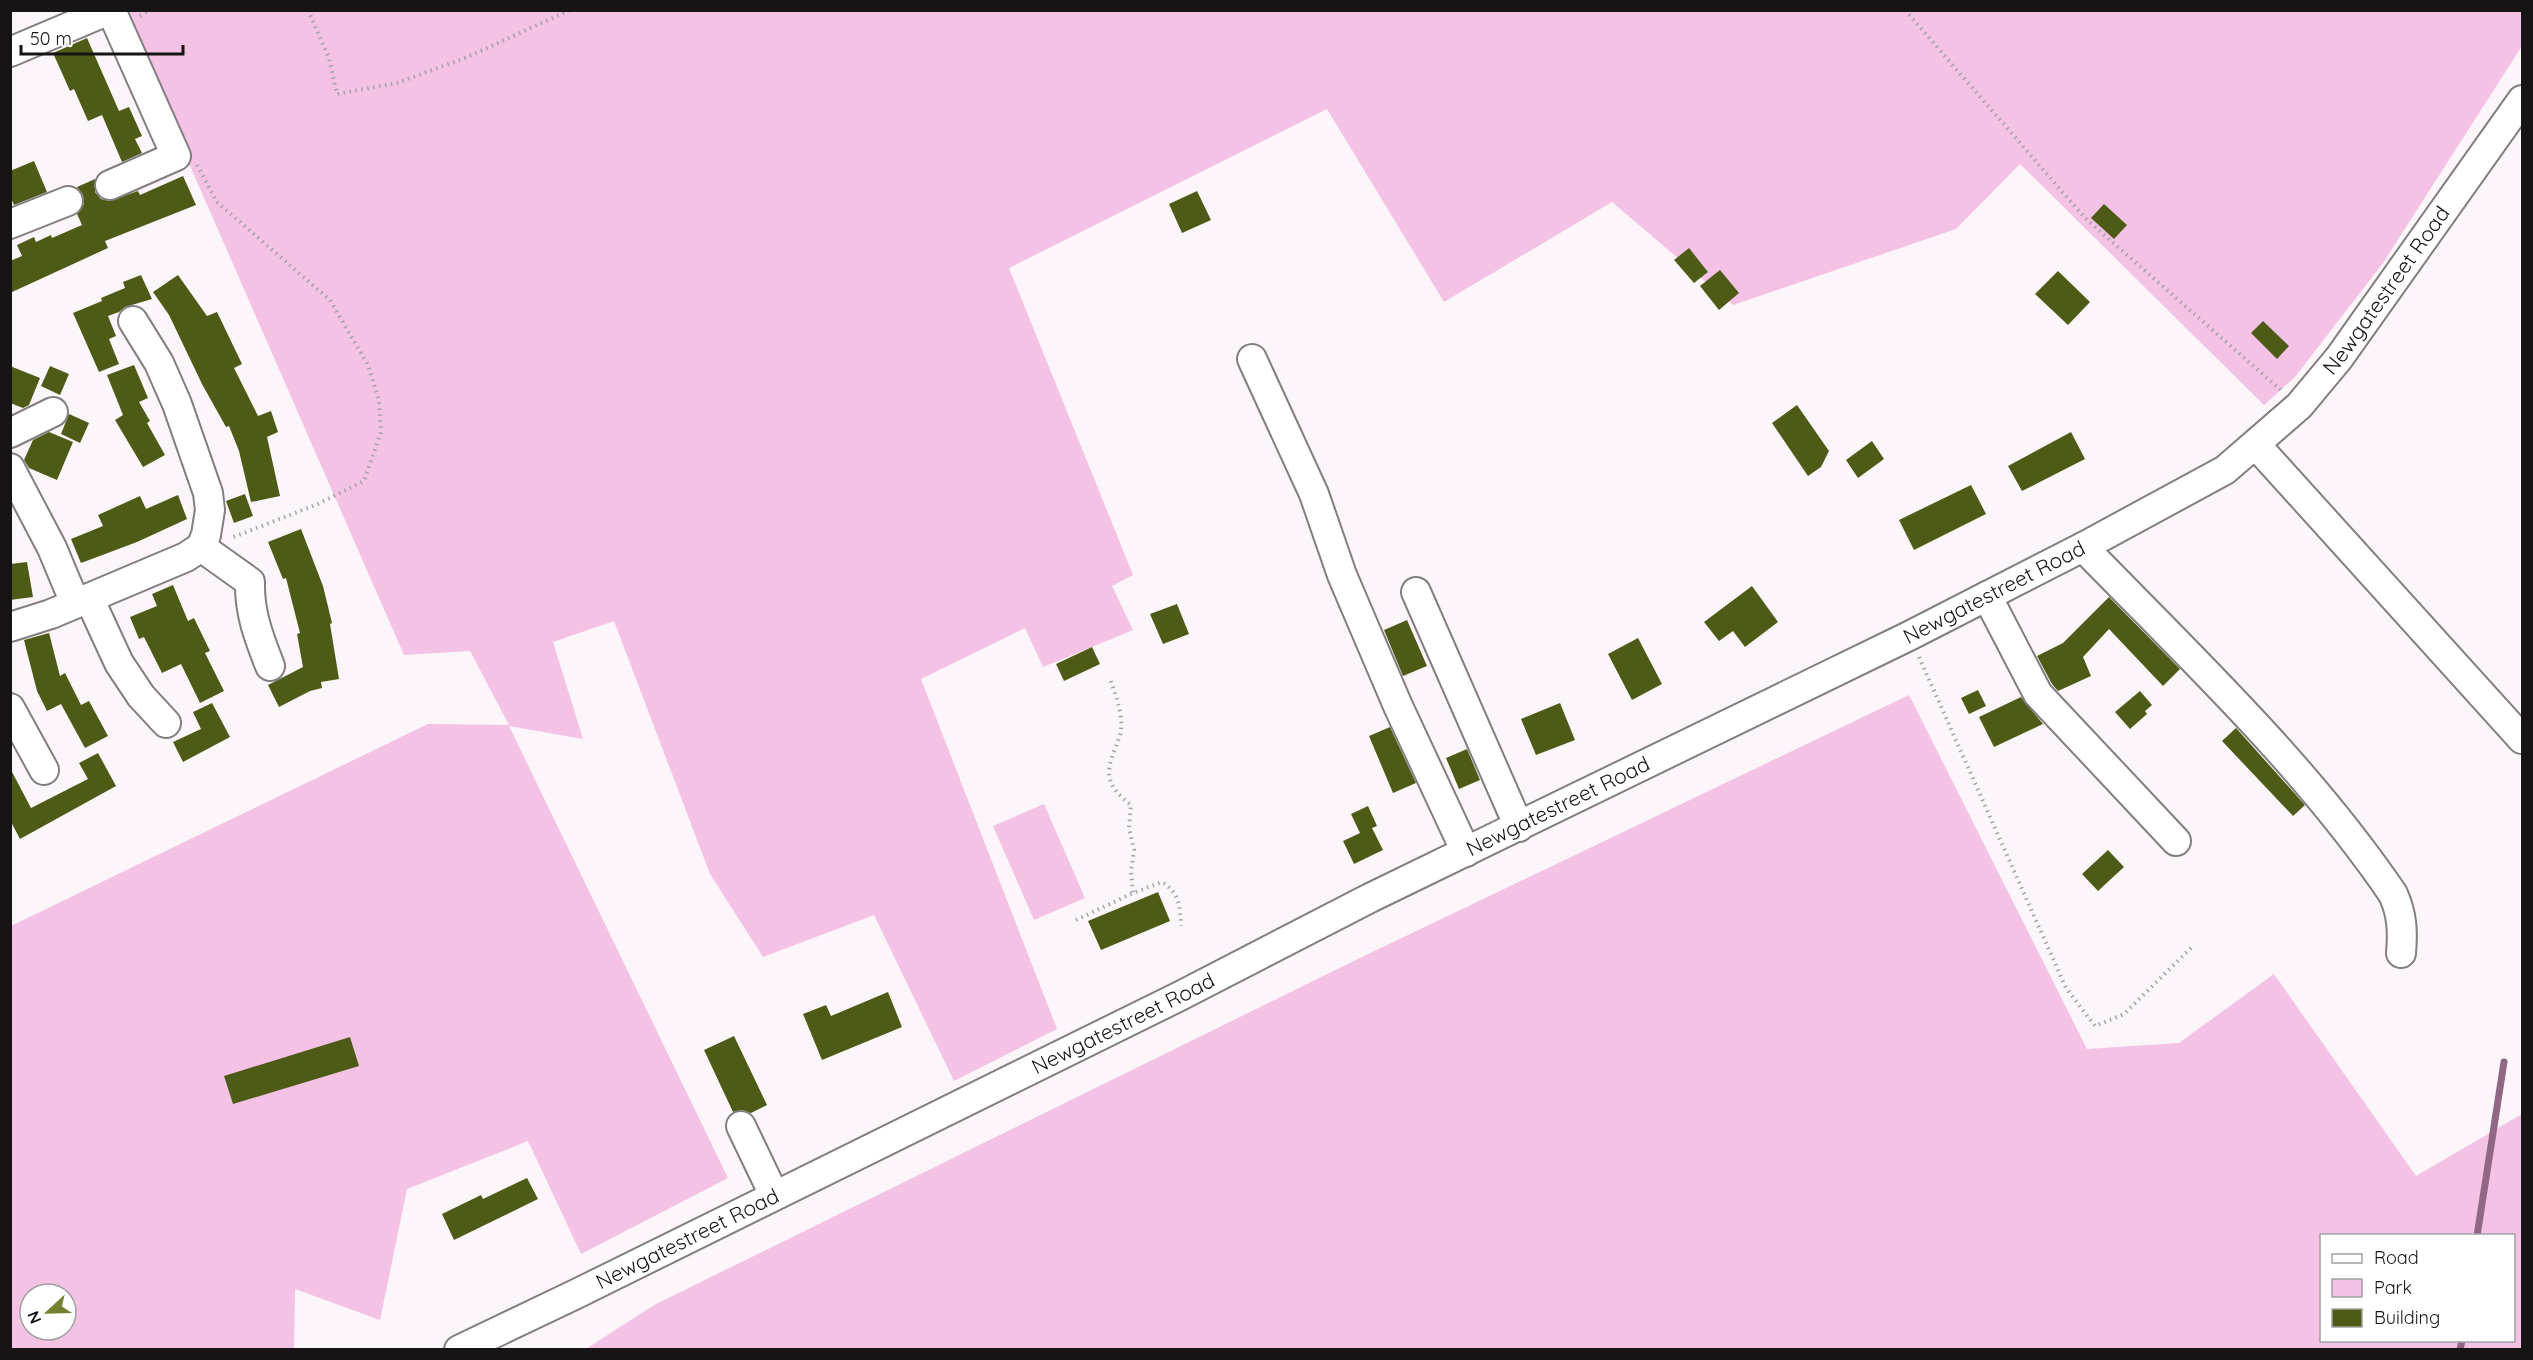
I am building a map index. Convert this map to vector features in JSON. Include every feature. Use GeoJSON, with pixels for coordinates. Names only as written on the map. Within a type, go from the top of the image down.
{"type":"FeatureCollection","features":[{"type":"Feature","properties":{"kind":"street"},"geometry":{"type":"LineString","coordinates":[[10,52],[110,10],[176,156],[110,185]]}},
{"type":"Feature","properties":{"kind":"street","name":"Newgatestreet Road"},"geometry":{"type":"LineString","coordinates":[[459,1350],[1182,995],[1466,852],[1909,636],[2083,547],[2225,470],[2299,406],[2339,358],[2523,100]]}},
{"type":"Feature","properties":{"kind":"street"},"geometry":{"type":"LineString","coordinates":[[10,224],[68,201]]}},
{"type":"Feature","properties":{"kind":"street"},"geometry":{"type":"LineString","coordinates":[[10,627],[186,557],[201,547],[209,523],[208,494],[177,404],[159,363],[134,321]]}},
{"type":"Feature","properties":{"kind":"street"},"geometry":{"type":"LineString","coordinates":[[1252,359],[1314,494],[1342,575],[1398,706],[1466,852]]}},
{"type":"Feature","properties":{"kind":"street"},"geometry":{"type":"LineString","coordinates":[[10,433],[53,412]]}},
{"type":"Feature","properties":{"kind":"street"},"geometry":{"type":"LineString","coordinates":[[2256,445],[2523,739]]}},
{"type":"Feature","properties":{"kind":"street"},"geometry":{"type":"LineString","coordinates":[[10,468],[52,548],[118,663],[141,696],[166,723]]}},
{"type":"Feature","properties":{"kind":"street"},"geometry":{"type":"LineString","coordinates":[[201,547],[250,582],[250,601],[258,634],[270,666]]}},
{"type":"Feature","properties":{"kind":"street"},"geometry":{"type":"LineString","coordinates":[[2083,547],[2267,735],[2311,784],[2394,894],[2401,912],[2403,927],[2401,953]]}},
{"type":"Feature","properties":{"kind":"street"},"geometry":{"type":"LineString","coordinates":[[1416,592],[1518,827]]}},
{"type":"Feature","properties":{"kind":"street"},"geometry":{"type":"LineString","coordinates":[[1987,596],[2038,694],[2176,841]]}},
{"type":"Feature","properties":{"kind":"street"},"geometry":{"type":"LineString","coordinates":[[10,708],[44,770]]}},
{"type":"Feature","properties":{"kind":"street"},"geometry":{"type":"LineString","coordinates":[[741,1126],[774,1195]]}},
{"type":"Feature","properties":{"kind":"path"},"geometry":{"type":"LineString","coordinates":[[308,10],[329,58],[337,94],[397,83],[465,58],[570,10]]}},
{"type":"Feature","properties":{"kind":"path"},"geometry":{"type":"LineString","coordinates":[[1905,10],[2085,218],[2299,406]]}},
{"type":"Feature","properties":{"kind":"path"},"geometry":{"type":"LineString","coordinates":[[195,159],[217,202],[330,300],[368,365],[378,400],[381,432],[364,481],[318,504],[231,538],[201,547]]}},
{"type":"Feature","properties":{"kind":"path"},"geometry":{"type":"LineString","coordinates":[[1909,636],[2066,988],[2095,1026],[2124,1014],[2194,945]]}},
{"type":"Feature","properties":{"kind":"path"},"geometry":{"type":"LineString","coordinates":[[1110,681],[1121,716],[1121,733],[1108,766],[1119,795],[1131,805],[1129,828],[1134,850],[1131,871],[1133,893]]}},
{"type":"Feature","properties":{"kind":"path"},"geometry":{"type":"LineString","coordinates":[[1076,920],[1162,882],[1173,889],[1180,905],[1181,926]]}},
{"type":"Feature","properties":{"kind":"green space"},"geometry":{"type":"Polygon","coordinates":[[[2519,10],[2522,14],[2522,46],[2383,263],[2295,377],[2264,405],[2020,164],[1956,229],[1733,305],[1612,202],[1444,302],[1327,109],[1009,268],[1133,575],[1112,586],[1133,630],[1043,667],[1025,628],[921,679],[1057,1029],[954,1081],[874,915],[763,957],[710,874],[614,621],[553,642],[583,739],[509,726],[728,1178],[581,1254],[528,1141],[407,1189],[380,1320],[295,1289],[294,1349],[11,1350],[11,926],[428,724],[509,725],[470,651],[404,655],[191,168],[119,11],[2519,10]]]}},
{"type":"Feature","properties":{"kind":"green space"},"geometry":{"type":"Polygon","coordinates":[[[1909,695],[2087,1049],[2179,1043],[2274,974],[2416,1176],[2522,1114],[2522,1349],[586,1349],[654,1305],[1364,956],[1909,695]]]}},
{"type":"Feature","properties":{"kind":"green space"},"geometry":{"type":"Polygon","coordinates":[[[1044,804],[1085,898],[1034,920],[993,826],[1044,804]]]}},
{"type":"Feature","properties":{"kind":"building"},"geometry":{"type":"Polygon","coordinates":[[[87,38],[119,111],[129,107],[142,136],[135,139],[142,153],[122,162],[102,115],[88,121],[74,89],[70,91],[53,53],[87,38]]]}},
{"type":"Feature","properties":{"kind":"building"},"geometry":{"type":"Polygon","coordinates":[[[34,161],[47,192],[14,205],[10,196],[10,171],[34,161]]]}},
{"type":"Feature","properties":{"kind":"building"},"geometry":{"type":"Polygon","coordinates":[[[183,176],[196,205],[105,241],[108,248],[10,293],[10,261],[22,256],[17,245],[34,237],[36,242],[51,235],[52,238],[82,225],[77,214],[84,204],[83,195],[77,187],[95,179],[95,192],[101,199],[109,201],[138,191],[140,195],[183,176]]]}},
{"type":"Feature","properties":{"kind":"building"},"geometry":{"type":"Polygon","coordinates":[[[1197,191],[1211,220],[1182,233],[1169,204],[1197,191]]]}},
{"type":"Feature","properties":{"kind":"building"},"geometry":{"type":"Polygon","coordinates":[[[2104,204],[2127,225],[2114,239],[2091,218],[2104,204]]]}},
{"type":"Feature","properties":{"kind":"building"},"geometry":{"type":"Polygon","coordinates":[[[1689,248],[1708,272],[1694,283],[1674,260],[1689,248]]]}},
{"type":"Feature","properties":{"kind":"building"},"geometry":{"type":"Polygon","coordinates":[[[1720,270],[1739,293],[1719,310],[1700,286],[1720,270]]]}},
{"type":"Feature","properties":{"kind":"building"},"geometry":{"type":"Polygon","coordinates":[[[2058,271],[2090,302],[2068,325],[2035,294],[2058,271]]]}},
{"type":"Feature","properties":{"kind":"building"},"geometry":{"type":"Polygon","coordinates":[[[141,275],[152,299],[125,307],[108,316],[116,336],[109,339],[119,364],[99,372],[73,313],[102,301],[101,298],[125,288],[123,282],[141,275]]]}},
{"type":"Feature","properties":{"kind":"building"},"geometry":{"type":"Polygon","coordinates":[[[178,275],[207,316],[217,312],[242,364],[234,368],[258,416],[271,411],[278,432],[267,437],[280,496],[251,502],[239,451],[229,426],[226,427],[202,384],[169,315],[153,292],[178,275]]]}},
{"type":"Feature","properties":{"kind":"building"},"geometry":{"type":"Polygon","coordinates":[[[2263,321],[2289,346],[2277,359],[2251,333],[2263,321]]]}},
{"type":"Feature","properties":{"kind":"building"},"geometry":{"type":"Polygon","coordinates":[[[134,365],[148,398],[139,402],[150,421],[147,423],[165,455],[143,467],[115,420],[123,415],[107,375],[134,365]]]}},
{"type":"Feature","properties":{"kind":"building"},"geometry":{"type":"Polygon","coordinates":[[[10,366],[40,378],[29,405],[23,408],[10,403],[10,366]]]}},
{"type":"Feature","properties":{"kind":"building"},"geometry":{"type":"Polygon","coordinates":[[[50,366],[69,374],[60,395],[41,386],[50,366]]]}},
{"type":"Feature","properties":{"kind":"building"},"geometry":{"type":"Polygon","coordinates":[[[1797,405],[1829,451],[1821,467],[1808,476],[1772,423],[1797,405]]]}},
{"type":"Feature","properties":{"kind":"building"},"geometry":{"type":"Polygon","coordinates":[[[69,414],[89,423],[80,443],[61,434],[69,414]]]}},
{"type":"Feature","properties":{"kind":"building"},"geometry":{"type":"Polygon","coordinates":[[[49,432],[73,442],[57,480],[29,468],[24,460],[33,440],[49,432]]]}},
{"type":"Feature","properties":{"kind":"building"},"geometry":{"type":"Polygon","coordinates":[[[2071,432],[2085,459],[2022,491],[2008,466],[2071,432]]]}},
{"type":"Feature","properties":{"kind":"building"},"geometry":{"type":"Polygon","coordinates":[[[1872,441],[1884,459],[1858,478],[1846,460],[1872,441]]]}},
{"type":"Feature","properties":{"kind":"building"},"geometry":{"type":"Polygon","coordinates":[[[1971,485],[1986,514],[1914,550],[1899,520],[1971,485]]]}},
{"type":"Feature","properties":{"kind":"building"},"geometry":{"type":"Polygon","coordinates":[[[245,494],[253,516],[234,523],[226,501],[245,494]]]}},
{"type":"Feature","properties":{"kind":"building"},"geometry":{"type":"Polygon","coordinates":[[[178,495],[187,519],[137,542],[81,563],[71,539],[103,526],[98,515],[140,496],[146,509],[178,495]]]}},
{"type":"Feature","properties":{"kind":"building"},"geometry":{"type":"Polygon","coordinates":[[[301,529],[323,586],[332,623],[330,624],[339,679],[321,682],[322,688],[310,691],[279,707],[268,685],[303,667],[297,634],[300,633],[286,578],[283,579],[268,542],[301,529]]]}},
{"type":"Feature","properties":{"kind":"building"},"geometry":{"type":"Polygon","coordinates":[[[27,562],[33,597],[10,600],[10,564],[27,562]]]}},
{"type":"Feature","properties":{"kind":"building"},"geometry":{"type":"Polygon","coordinates":[[[173,585],[188,621],[194,618],[210,651],[205,653],[224,691],[200,703],[181,664],[162,673],[144,637],[139,639],[130,617],[157,606],[152,594],[173,585]]]}},
{"type":"Feature","properties":{"kind":"building"},"geometry":{"type":"Polygon","coordinates":[[[1752,586],[1778,622],[1745,647],[1733,631],[1719,641],[1704,622],[1752,586]]]}},
{"type":"Feature","properties":{"kind":"building"},"geometry":{"type":"Polygon","coordinates":[[[2109,597],[2180,669],[2163,686],[2109,629],[2083,657],[2091,676],[2058,691],[2037,656],[2063,643],[2109,597]]]}},
{"type":"Feature","properties":{"kind":"building"},"geometry":{"type":"Polygon","coordinates":[[[1177,604],[1189,634],[1163,644],[1150,614],[1177,604]]]}},
{"type":"Feature","properties":{"kind":"building"},"geometry":{"type":"Polygon","coordinates":[[[1407,620],[1427,666],[1403,676],[1384,630],[1407,620]]]}},
{"type":"Feature","properties":{"kind":"building"},"geometry":{"type":"Polygon","coordinates":[[[49,633],[60,676],[65,673],[81,705],[89,701],[108,736],[85,748],[61,704],[47,711],[37,691],[24,640],[49,633]]]}},
{"type":"Feature","properties":{"kind":"building"},"geometry":{"type":"Polygon","coordinates":[[[1638,638],[1662,684],[1632,700],[1608,654],[1638,638]]]}},
{"type":"Feature","properties":{"kind":"building"},"geometry":{"type":"Polygon","coordinates":[[[1092,647],[1100,664],[1064,681],[1056,664],[1092,647]]]}},
{"type":"Feature","properties":{"kind":"building"},"geometry":{"type":"Polygon","coordinates":[[[1978,690],[1986,706],[1969,714],[1961,698],[1978,690]]]}},
{"type":"Feature","properties":{"kind":"building"},"geometry":{"type":"Polygon","coordinates":[[[2140,691],[2152,705],[2145,711],[2147,714],[2130,729],[2115,712],[2140,691]]]}},
{"type":"Feature","properties":{"kind":"building"},"geometry":{"type":"Polygon","coordinates":[[[2021,697],[2043,724],[1994,747],[1979,717],[2021,697]]]}},
{"type":"Feature","properties":{"kind":"building"},"geometry":{"type":"Polygon","coordinates":[[[212,703],[230,737],[183,762],[173,742],[201,729],[193,712],[212,703]]]}},
{"type":"Feature","properties":{"kind":"building"},"geometry":{"type":"Polygon","coordinates":[[[1560,703],[1575,740],[1536,755],[1521,719],[1560,703]]]}},
{"type":"Feature","properties":{"kind":"building"},"geometry":{"type":"Polygon","coordinates":[[[1390,727],[1416,783],[1393,793],[1369,736],[1390,727]]]}},
{"type":"Feature","properties":{"kind":"building"},"geometry":{"type":"Polygon","coordinates":[[[2236,728],[2305,805],[2293,816],[2222,741],[2236,728]]]}},
{"type":"Feature","properties":{"kind":"building"},"geometry":{"type":"Polygon","coordinates":[[[1467,749],[1480,780],[1459,789],[1446,758],[1467,749]]]}},
{"type":"Feature","properties":{"kind":"building"},"geometry":{"type":"Polygon","coordinates":[[[98,753],[116,786],[20,839],[10,820],[10,768],[31,808],[88,779],[79,763],[98,753]]]}},
{"type":"Feature","properties":{"kind":"building"},"geometry":{"type":"Polygon","coordinates":[[[1368,806],[1377,826],[1372,828],[1383,850],[1354,864],[1343,841],[1360,833],[1351,814],[1368,806]]]}},
{"type":"Feature","properties":{"kind":"building"},"geometry":{"type":"Polygon","coordinates":[[[2108,850],[2124,867],[2098,891],[2082,874],[2108,850]]]}},
{"type":"Feature","properties":{"kind":"building"},"geometry":{"type":"Polygon","coordinates":[[[1158,892],[1170,921],[1101,950],[1088,921],[1158,892]]]}},
{"type":"Feature","properties":{"kind":"building"},"geometry":{"type":"Polygon","coordinates":[[[888,992],[902,1027],[822,1060],[803,1014],[826,1005],[831,1016],[888,992]]]}},
{"type":"Feature","properties":{"kind":"building"},"geometry":{"type":"Polygon","coordinates":[[[734,1036],[767,1105],[751,1113],[742,1110],[733,1112],[704,1050],[734,1036]]]}},
{"type":"Feature","properties":{"kind":"building"},"geometry":{"type":"Polygon","coordinates":[[[350,1037],[359,1066],[233,1104],[224,1076],[350,1037]]]}},
{"type":"Feature","properties":{"kind":"building"},"geometry":{"type":"Polygon","coordinates":[[[527,1178],[538,1199],[454,1240],[442,1214],[481,1195],[483,1199],[527,1178]]]}},
{"type":"Feature","properties":{"kind":"waterway"},"geometry":{"type":"LineString","coordinates":[[2477,1234],[2504,1062]]}},
{"type":"Feature","properties":{"kind":"waterway"},"geometry":{"type":"LineString","coordinates":[[2460,1350],[2462,1342]]}}]}
